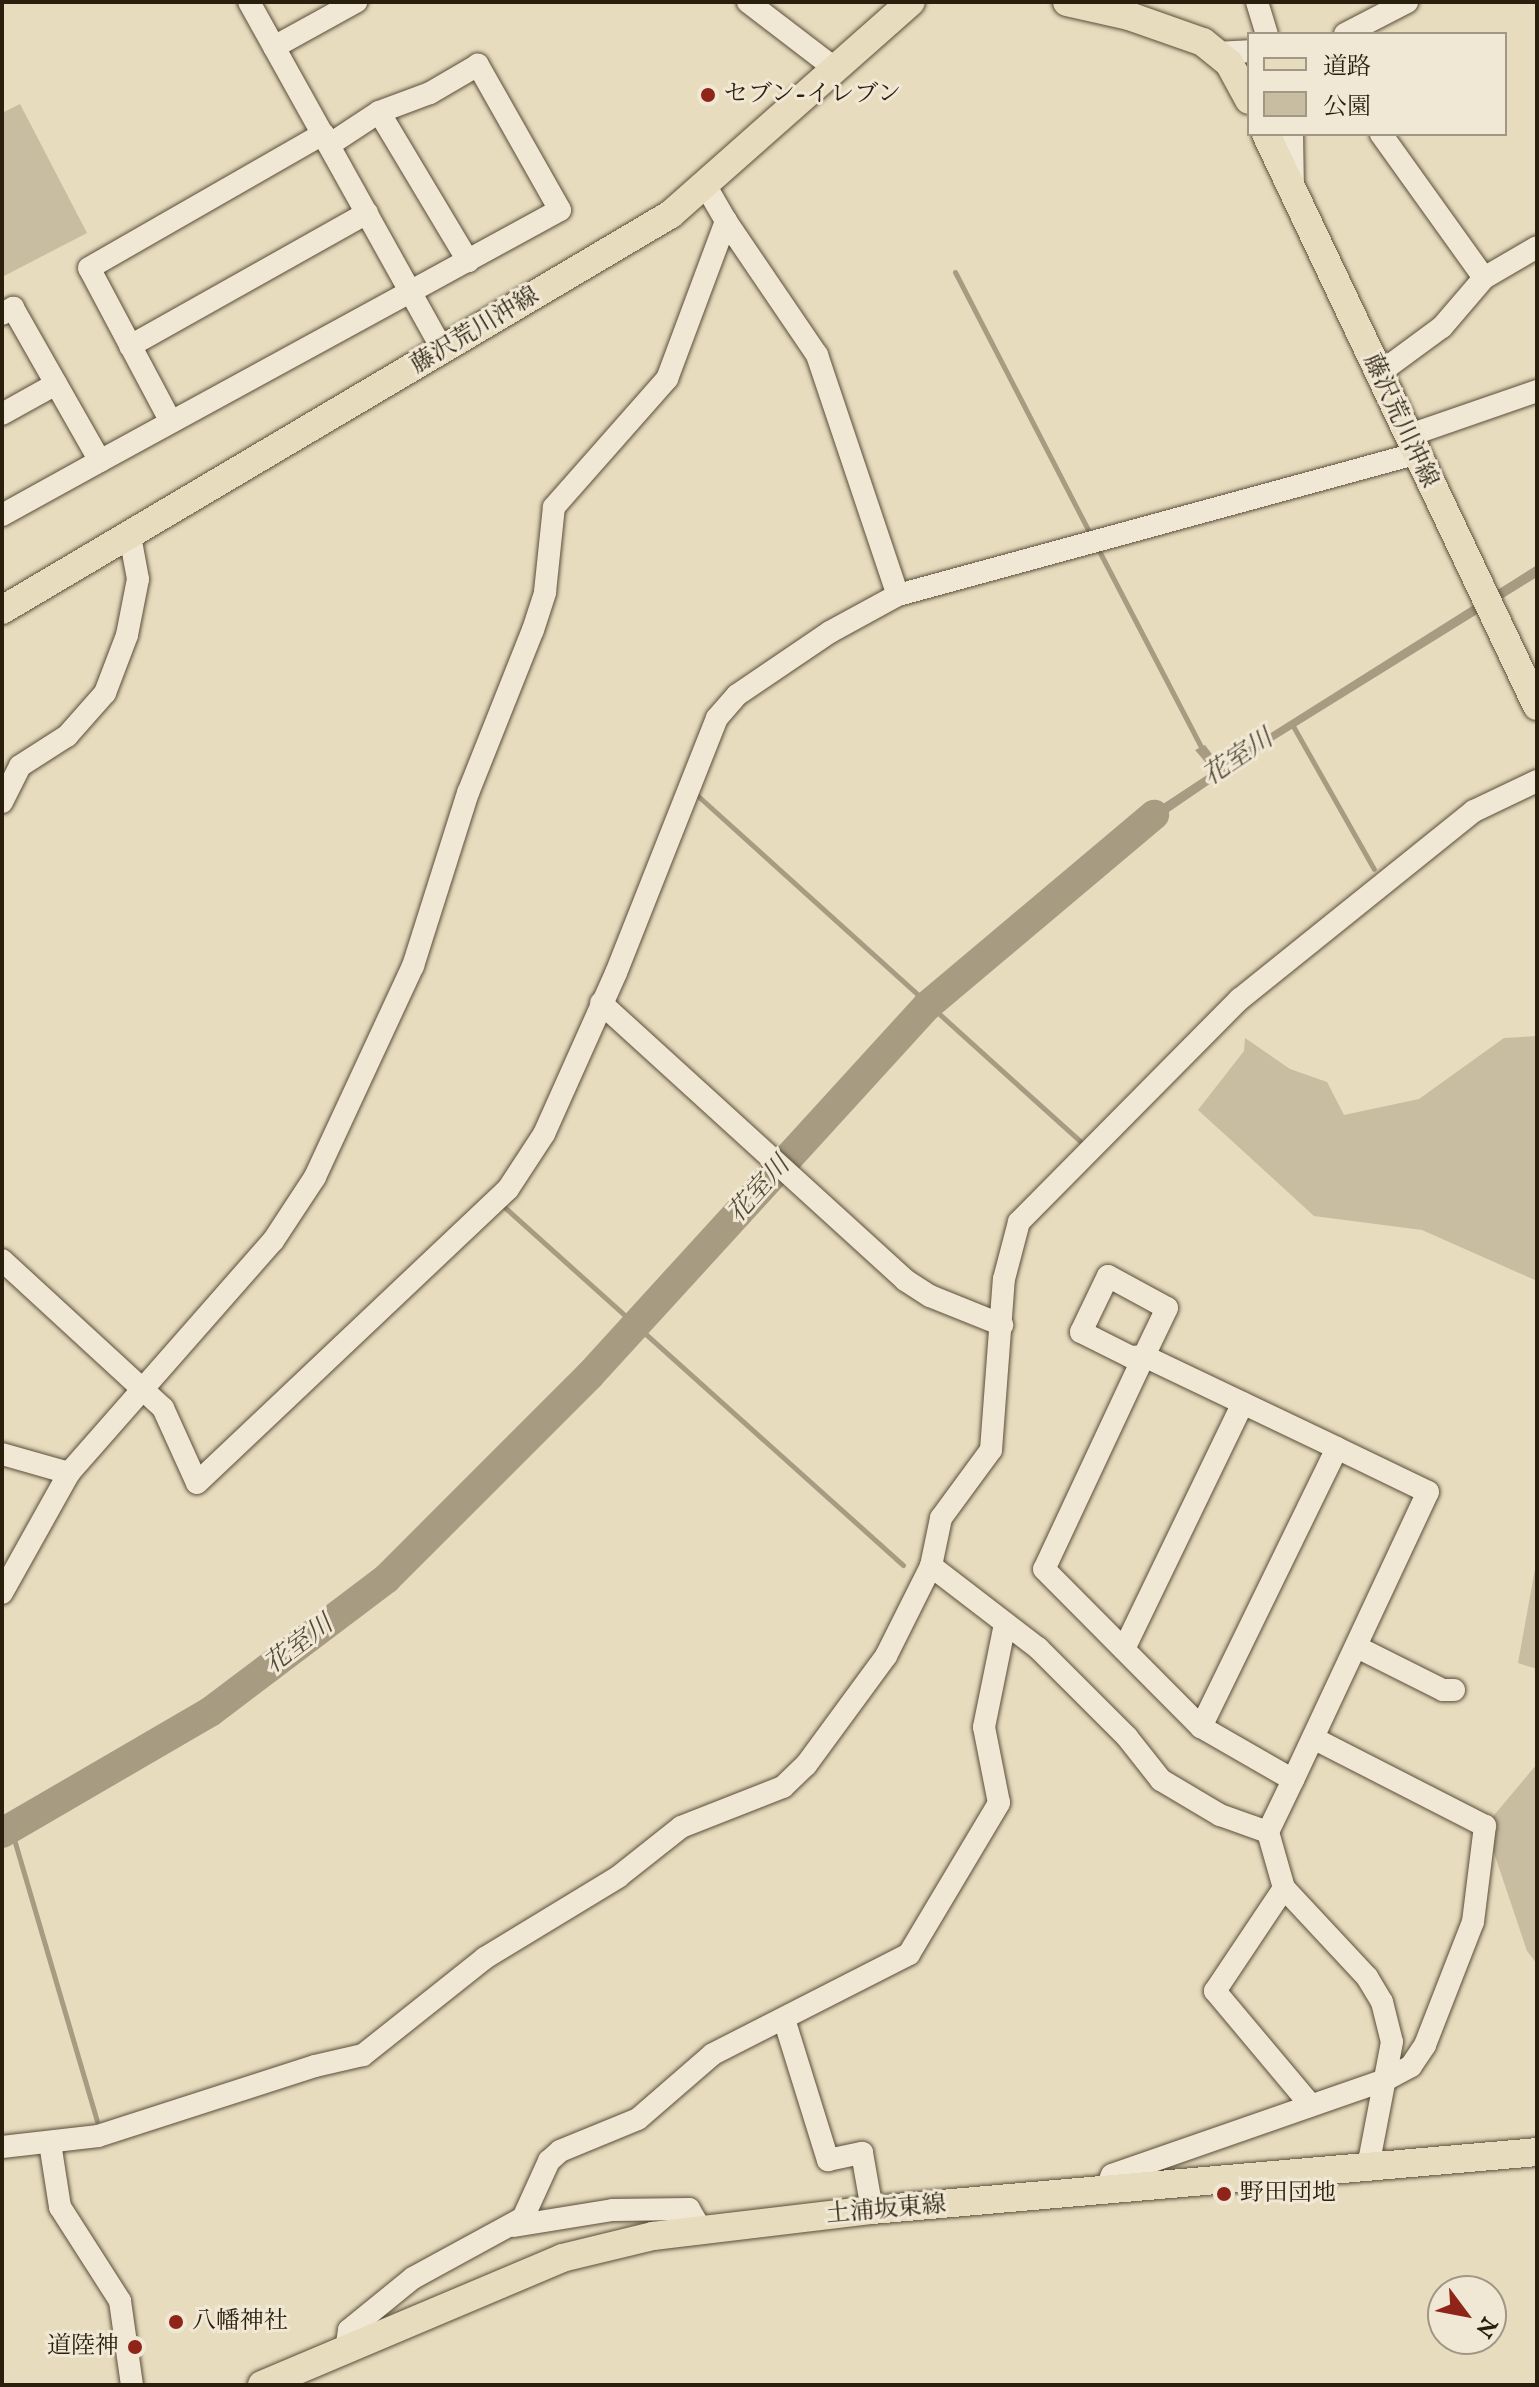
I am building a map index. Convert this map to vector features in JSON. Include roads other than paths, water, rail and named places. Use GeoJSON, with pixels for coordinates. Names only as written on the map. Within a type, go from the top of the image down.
{"type":"FeatureCollection","features":[{"type":"Feature","properties":{"kind":"main road","name":"藤沢荒川沖線"},"geometry":{"type":"LineString","coordinates":[[2,610],[671,214],[706,187],[833,67],[911,2]]}},
{"type":"Feature","properties":{"kind":"main road"},"geometry":{"type":"LineString","coordinates":[[1067,2],[1130,9],[1181,32],[1229,63],[1247,96]]}},
{"type":"Feature","properties":{"kind":"main road","name":"藤沢荒川沖線"},"geometry":{"type":"LineString","coordinates":[[1267,136],[1537,706]]}},
{"type":"Feature","properties":{"kind":"main road","name":"土浦坂東線"},"geometry":{"type":"LineString","coordinates":[[262,2385],[562,2258],[700,2228],[1537,2152]]}},
{"type":"Feature","properties":{"kind":"street"},"geometry":{"type":"LineString","coordinates":[[249,2],[443,350]]}},
{"type":"Feature","properties":{"kind":"street"},"geometry":{"type":"LineString","coordinates":[[274,47],[356,2]]}},
{"type":"Feature","properties":{"kind":"street"},"geometry":{"type":"LineString","coordinates":[[748,2],[833,67]]}},
{"type":"Feature","properties":{"kind":"street"},"geometry":{"type":"LineString","coordinates":[[1257,2],[1266,32]]}},
{"type":"Feature","properties":{"kind":"street"},"geometry":{"type":"LineString","coordinates":[[1349,32],[1407,2]]}},
{"type":"Feature","properties":{"kind":"street"},"geometry":{"type":"LineString","coordinates":[[1216,53],[1247,51]]}},
{"type":"Feature","properties":{"kind":"street"},"geometry":{"type":"LineString","coordinates":[[2,515],[560,210],[478,65],[430,93],[379,112],[89,268],[171,422]]}},
{"type":"Feature","properties":{"kind":"street"},"geometry":{"type":"LineString","coordinates":[[379,112],[468,261]]}},
{"type":"Feature","properties":{"kind":"street"},"geometry":{"type":"LineString","coordinates":[[1292,136],[1293,189]]}},
{"type":"Feature","properties":{"kind":"street"},"geometry":{"type":"LineString","coordinates":[[1382,136],[1484,278]]}},
{"type":"Feature","properties":{"kind":"street"},"geometry":{"type":"LineString","coordinates":[[706,187],[817,355],[898,595]]}},
{"type":"Feature","properties":{"kind":"street"},"geometry":{"type":"LineString","coordinates":[[130,346],[367,213]]}},
{"type":"Feature","properties":{"kind":"street"},"geometry":{"type":"LineString","coordinates":[[2,1593],[69,1473],[273,1241],[315,1177],[413,966],[468,793],[533,630],[545,592],[554,507],[667,379],[726,221]]}},
{"type":"Feature","properties":{"kind":"street"},"geometry":{"type":"LineString","coordinates":[[1378,374],[1442,327],[1484,278],[1537,247]]}},
{"type":"Feature","properties":{"kind":"street"},"geometry":{"type":"LineString","coordinates":[[2,314],[13,308],[100,461]]}},
{"type":"Feature","properties":{"kind":"street"},"geometry":{"type":"LineString","coordinates":[[2,414],[56,384]]}},
{"type":"Feature","properties":{"kind":"street"},"geometry":{"type":"LineString","coordinates":[[2,1260],[163,1408],[197,1483],[508,1189],[544,1134],[717,718],[781,663],[898,595],[1411,445],[1537,391]]}},
{"type":"Feature","properties":{"kind":"street"},"geometry":{"type":"LineString","coordinates":[[2,802],[20,766],[67,736],[105,693],[127,635],[138,579],[130,536]]}},
{"type":"Feature","properties":{"kind":"street"},"geometry":{"type":"LineString","coordinates":[[2,2147],[98,2136],[363,2055],[485,1958],[618,1877],[681,1827],[783,1787],[806,1765],[886,1656],[931,1566],[941,1518],[991,1450],[1004,1279],[1019,1222],[1240,999],[1474,811],[1537,781]]}},
{"type":"Feature","properties":{"kind":"street"},"geometry":{"type":"LineString","coordinates":[[601,1003],[905,1280],[930,1296],[1002,1325]]}},
{"type":"Feature","properties":{"kind":"street"},"geometry":{"type":"LineString","coordinates":[[1293,1780],[1201,1727],[1044,1569],[1144,1356],[1428,1492],[1315,1739],[1268,1832],[1284,1888],[1348,1951],[1382,2002],[1392,2042],[1368,2167]]}},
{"type":"Feature","properties":{"kind":"street"},"geometry":{"type":"LineString","coordinates":[[1124,1649],[1243,1403]]}},
{"type":"Feature","properties":{"kind":"street"},"geometry":{"type":"LineString","coordinates":[[1201,1727],[1337,1448]]}},
{"type":"Feature","properties":{"kind":"street"},"geometry":{"type":"LineString","coordinates":[[2,1454],[69,1473]]}},
{"type":"Feature","properties":{"kind":"street"},"geometry":{"type":"LineString","coordinates":[[931,1566],[1038,1648],[1127,1737],[1161,1780],[1220,1815],[1268,1832]]}},
{"type":"Feature","properties":{"kind":"street"},"geometry":{"type":"LineString","coordinates":[[514,2226],[531,2207],[549,2161],[560,2151],[638,2119],[696,2065],[909,1954],[999,1803],[984,1727],[1005,1624]]}},
{"type":"Feature","properties":{"kind":"street"},"geometry":{"type":"LineString","coordinates":[[1357,1647],[1443,1690],[1454,1690]]}},
{"type":"Feature","properties":{"kind":"street"},"geometry":{"type":"LineString","coordinates":[[1105,2192],[1112,2175],[1309,2103],[1387,2079],[1411,2066],[1425,2045],[1473,1922],[1485,1826],[1315,1739]]}},
{"type":"Feature","properties":{"kind":"street"},"geometry":{"type":"LineString","coordinates":[[1284,1888],[1215,1991],[1309,2103]]}},
{"type":"Feature","properties":{"kind":"street"},"geometry":{"type":"LineString","coordinates":[[784,2019],[828,2160],[862,2153],[872,2210]]}},
{"type":"Feature","properties":{"kind":"street"},"geometry":{"type":"LineString","coordinates":[[50,2143],[60,2207],[120,2301],[132,2385]]}},
{"type":"Feature","properties":{"kind":"street"},"geometry":{"type":"LineString","coordinates":[[346,2351],[349,2330],[413,2278],[514,2226],[613,2210],[689,2209],[700,2228]]}},
{"type":"Feature","properties":{"kind":"water"},"geometry":{"type":"Polygon","coordinates":[[[1537,565],[1537,577],[1274,740],[1125,842],[1119,833],[1213,771],[1195,750],[1205,745],[1220,765],[1537,565]]]}},
{"type":"Feature","properties":{"kind":"waterway"},"geometry":{"type":"LineString","coordinates":[[955,272],[1092,538]]}},
{"type":"Feature","properties":{"kind":"waterway"},"geometry":{"type":"LineString","coordinates":[[1097,547],[1203,751]]}},
{"type":"Feature","properties":{"kind":"waterway"},"geometry":{"type":"LineString","coordinates":[[1293,726],[1374,869]]}},
{"type":"Feature","properties":{"kind":"waterway"},"geometry":{"type":"LineString","coordinates":[[698,796],[1080,1141]]}},
{"type":"Feature","properties":{"kind":"waterway","name":"花室川"},"geometry":{"type":"LineString","coordinates":[[2,1833],[210,1712],[386,1579],[590,1375],[927,1006],[1154,815]]}},
{"type":"Feature","properties":{"kind":"waterway"},"geometry":{"type":"LineString","coordinates":[[502,1205],[903,1565]]}},
{"type":"Feature","properties":{"kind":"waterway"},"geometry":{"type":"LineString","coordinates":[[11,1829],[97,2121]]}},
{"type":"Feature","properties":{"kind":"place","name":"セブン-イレブン"},"geometry":{"type":"Point","coordinates":[708,95]}},
{"type":"Feature","properties":{"kind":"place","name":"野田団地"},"geometry":{"type":"Point","coordinates":[1224,2194]}},
{"type":"Feature","properties":{"kind":"place","name":"八幡神社"},"geometry":{"type":"Point","coordinates":[176,2322]}},
{"type":"Feature","properties":{"kind":"place","name":"道陸神"},"geometry":{"type":"Point","coordinates":[135,2347]}}]}
